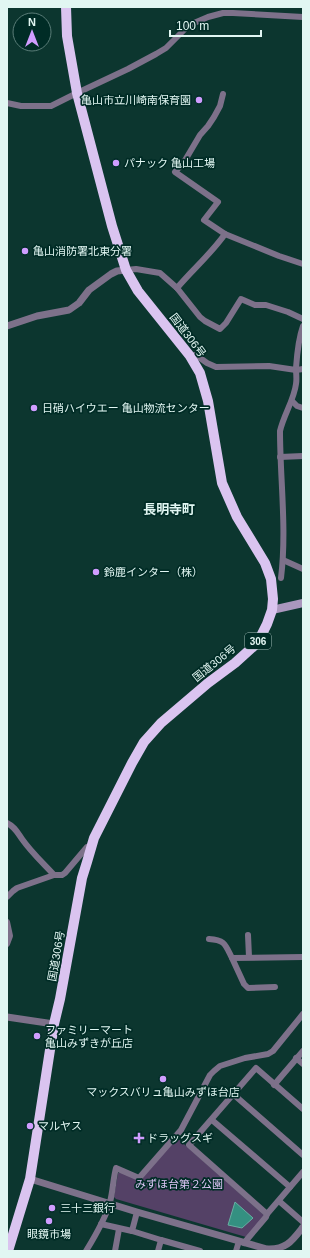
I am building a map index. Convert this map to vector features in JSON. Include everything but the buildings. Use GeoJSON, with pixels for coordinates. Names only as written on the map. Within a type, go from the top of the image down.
{"type":"FeatureCollection","features":[{"type":"Feature","properties":{"kind":"highway","name":"国道306号"},"geometry":{"type":"LineString","coordinates":[[8,1251],[30,1179],[54,1024],[82,878],[92,845],[109,807],[144,742],[161,723],[255,645],[264,632],[272,610],[273,600],[271,579],[266,563],[237,517],[222,484],[208,401],[196,365],[143,297],[126,270],[112,226],[77,93],[67,36],[66,7]]}},
{"type":"Feature","properties":{"kind":"main road"},"geometry":{"type":"LineString","coordinates":[[272,610],[303,603]]}},
{"type":"Feature","properties":{"kind":"street"},"geometry":{"type":"LineString","coordinates":[[7,103],[21,106],[51,106],[153,56],[166,48],[187,27],[208,17],[223,13],[233,13],[303,17]]}},
{"type":"Feature","properties":{"kind":"street"},"geometry":{"type":"LineString","coordinates":[[223,94],[220,106],[214,117],[200,135],[184,162],[176,172],[218,202],[204,220],[225,234],[303,264]]}},
{"type":"Feature","properties":{"kind":"street"},"geometry":{"type":"LineString","coordinates":[[177,288],[206,258],[225,234]]}},
{"type":"Feature","properties":{"kind":"street"},"geometry":{"type":"LineString","coordinates":[[7,326],[37,316],[69,310],[79,303],[89,290],[111,274],[118,271],[136,269],[160,273],[177,288],[200,317],[220,329],[226,323],[241,299],[255,305],[266,305],[288,312],[303,319]]}},
{"type":"Feature","properties":{"kind":"street"},"geometry":{"type":"LineString","coordinates":[[281,578],[283,560],[280,431],[292,401],[300,370],[299,338],[303,326]]}},
{"type":"Feature","properties":{"kind":"street"},"geometry":{"type":"LineString","coordinates":[[190,356],[196,355],[207,363],[216,367],[269,366],[300,370]]}},
{"type":"Feature","properties":{"kind":"street"},"geometry":{"type":"LineString","coordinates":[[292,401],[297,406],[303,408]]}},
{"type":"Feature","properties":{"kind":"street"},"geometry":{"type":"LineString","coordinates":[[280,457],[303,456]]}},
{"type":"Feature","properties":{"kind":"street"},"geometry":{"type":"LineString","coordinates":[[283,560],[303,569]]}},
{"type":"Feature","properties":{"kind":"street"},"geometry":{"type":"LineString","coordinates":[[7,823],[13,826],[22,839],[54,875]]}},
{"type":"Feature","properties":{"kind":"street"},"geometry":{"type":"LineString","coordinates":[[7,897],[17,888],[54,875],[62,875],[87,847],[92,845]]}},
{"type":"Feature","properties":{"kind":"street"},"geometry":{"type":"LineString","coordinates":[[7,922],[10,936],[7,944]]}},
{"type":"Feature","properties":{"kind":"street"},"geometry":{"type":"LineString","coordinates":[[248,935],[249,957]]}},
{"type":"Feature","properties":{"kind":"street"},"geometry":{"type":"LineString","coordinates":[[209,938],[218,939],[225,944],[244,984],[248,988],[275,987]]}},
{"type":"Feature","properties":{"kind":"street"},"geometry":{"type":"LineString","coordinates":[[232,958],[303,957]]}},
{"type":"Feature","properties":{"kind":"street"},"geometry":{"type":"LineString","coordinates":[[86,1251],[110,1203],[112,1184],[116,1168],[139,1178],[181,1130],[210,1075],[220,1066],[245,1058],[268,1054],[277,1046],[303,1014]]}},
{"type":"Feature","properties":{"kind":"street"},"geometry":{"type":"LineString","coordinates":[[7,1017],[54,1024]]}},
{"type":"Feature","properties":{"kind":"street"},"geometry":{"type":"LineString","coordinates":[[274,1085],[303,1051]]}},
{"type":"Feature","properties":{"kind":"street"},"geometry":{"type":"LineString","coordinates":[[296,1058],[303,1064]]}},
{"type":"Feature","properties":{"kind":"street"},"geometry":{"type":"LineString","coordinates":[[267,1214],[189,1146],[256,1068],[303,1109]]}},
{"type":"Feature","properties":{"kind":"street"},"geometry":{"type":"LineString","coordinates":[[233,1094],[303,1155]]}},
{"type":"Feature","properties":{"kind":"street"},"geometry":{"type":"LineString","coordinates":[[212,1120],[290,1187]]}},
{"type":"Feature","properties":{"kind":"street"},"geometry":{"type":"LineString","coordinates":[[236,1251],[241,1242],[266,1216],[303,1172]]}},
{"type":"Feature","properties":{"kind":"street"},"geometry":{"type":"LineString","coordinates":[[30,1179],[241,1242],[258,1249],[274,1249],[285,1246],[292,1240]]}},
{"type":"Feature","properties":{"kind":"street"},"geometry":{"type":"LineString","coordinates":[[279,1201],[303,1222]]}},
{"type":"Feature","properties":{"kind":"street"},"geometry":{"type":"LineString","coordinates":[[132,1231],[137,1212]]}},
{"type":"Feature","properties":{"kind":"street"},"geometry":{"type":"LineString","coordinates":[[100,1224],[132,1231],[200,1251]]}},
{"type":"Feature","properties":{"kind":"street"},"geometry":{"type":"LineString","coordinates":[[283,1251],[303,1227]]}},
{"type":"Feature","properties":{"kind":"street"},"geometry":{"type":"LineString","coordinates":[[115,1251],[119,1229]]}},
{"type":"Feature","properties":{"kind":"street"},"geometry":{"type":"LineString","coordinates":[[158,1251],[161,1240]]}},
{"type":"Feature","properties":{"kind":"green space","name":"みずほ台第２公園"},"geometry":{"type":"Polygon","coordinates":[[[176,1137],[265,1216],[246,1237],[116,1199],[114,1197],[118,1173],[122,1172],[139,1180],[176,1137]]]}},
{"type":"Feature","properties":{"kind":"shaded area"},"geometry":{"type":"Polygon","coordinates":[[[235,1202],[253,1218],[242,1228],[228,1225],[235,1202]]]}},
{"type":"Feature","properties":{"kind":"place","name":"亀山市立川崎南保育園"},"geometry":{"type":"Point","coordinates":[199,100]}},
{"type":"Feature","properties":{"kind":"place","name":"パナック 亀山工場"},"geometry":{"type":"Point","coordinates":[116,163]}},
{"type":"Feature","properties":{"kind":"place","name":"亀山消防署北東分署"},"geometry":{"type":"Point","coordinates":[25,251]}},
{"type":"Feature","properties":{"kind":"place","name":"日硝ハイウエー 亀山物流センター"},"geometry":{"type":"Point","coordinates":[34,408]}},
{"type":"Feature","properties":{"kind":"place","name":"鈴鹿インター（株）"},"geometry":{"type":"Point","coordinates":[96,572]}},
{"type":"Feature","properties":{"kind":"place","name":"ファミリーマート 亀山みずきが丘店"},"geometry":{"type":"Point","coordinates":[37,1036]}},
{"type":"Feature","properties":{"kind":"place","name":"マックスバリュ亀山みずほ台店"},"geometry":{"type":"Point","coordinates":[163,1079]}},
{"type":"Feature","properties":{"kind":"place","name":"マルヤス"},"geometry":{"type":"Point","coordinates":[30,1126]}},
{"type":"Feature","properties":{"kind":"place","name":"ドラッグスギ"},"geometry":{"type":"Point","coordinates":[139,1138]}},
{"type":"Feature","properties":{"kind":"place","name":"三十三銀行"},"geometry":{"type":"Point","coordinates":[52,1208]}},
{"type":"Feature","properties":{"kind":"place","name":"眼鏡市場"},"geometry":{"type":"Point","coordinates":[49,1221]}},
{"type":"Feature","properties":{"kind":"district","name":"長明寺町"},"geometry":{"type":"Point","coordinates":[169,509]}}]}
